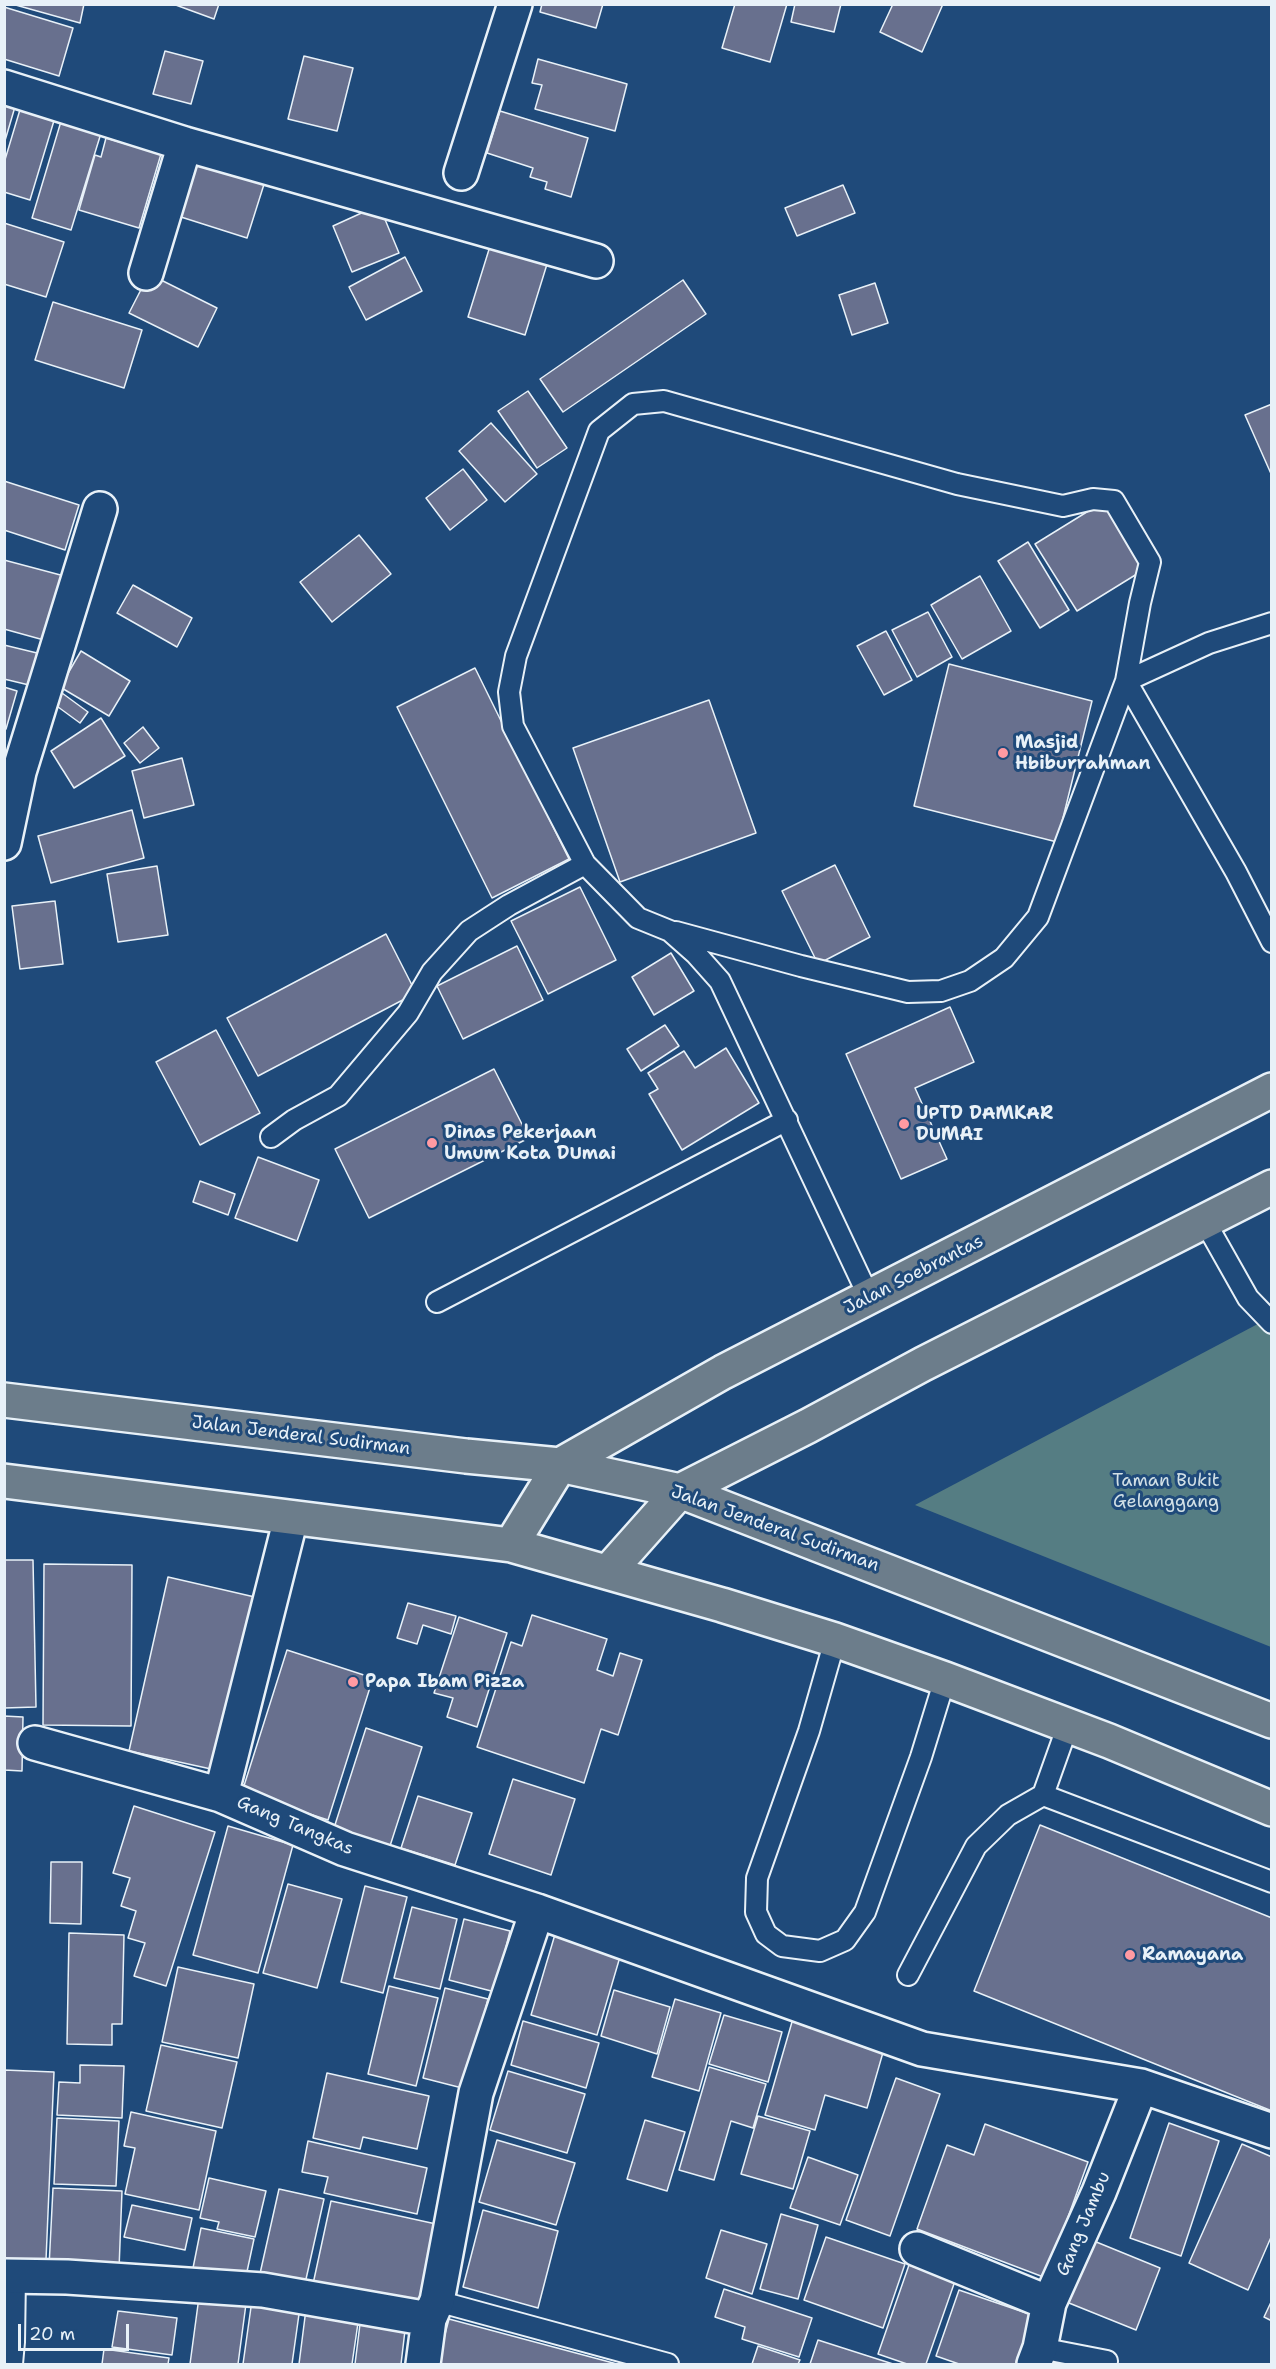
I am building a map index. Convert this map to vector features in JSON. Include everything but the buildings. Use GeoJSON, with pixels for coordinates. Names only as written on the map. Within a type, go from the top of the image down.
{"type":"FeatureCollection","features":[{"type":"Feature","properties":{"kind":"main road","name":"Jalan Soebrantas"},"geometry":{"type":"LineString","coordinates":[[560,1466],[723,1372],[1272,1090]]}},
{"type":"Feature","properties":{"kind":"main road"},"geometry":{"type":"LineString","coordinates":[[608,1572],[680,1491],[1272,1187]]}},
{"type":"Feature","properties":{"kind":"main road","name":"Jalan Jenderal Sudirman"},"geometry":{"type":"LineString","coordinates":[[4,1400],[560,1466],[680,1491],[1272,1721]]}},
{"type":"Feature","properties":{"kind":"main road"},"geometry":{"type":"LineString","coordinates":[[511,1545],[560,1466]]}},
{"type":"Feature","properties":{"kind":"main road"},"geometry":{"type":"LineString","coordinates":[[4,1482],[511,1545],[835,1640],[1068,1725],[1272,1809]]}},
{"type":"Feature","properties":{"kind":"street"},"geometry":{"type":"LineString","coordinates":[[461,173],[515,4]]}},
{"type":"Feature","properties":{"kind":"street"},"geometry":{"type":"LineString","coordinates":[[4,87],[185,144],[596,261]]}},
{"type":"Feature","properties":{"kind":"street"},"geometry":{"type":"LineString","coordinates":[[146,273],[185,144]]}},
{"type":"Feature","properties":{"kind":"street"},"geometry":{"type":"LineString","coordinates":[[4,843],[20,772],[100,509]]}},
{"type":"Feature","properties":{"kind":"street","name":"Gang Tangkas"},"geometry":{"type":"LineString","coordinates":[[291,1518],[221,1795],[345,1849],[537,1911],[922,2049],[1141,2085],[1272,2131]]}},
{"type":"Feature","properties":{"kind":"street"},"geometry":{"type":"LineString","coordinates":[[35,1743],[221,1795]]}},
{"type":"Feature","properties":{"kind":"street"},"geometry":{"type":"LineString","coordinates":[[423,2364],[476,2093],[537,1911]]}},
{"type":"Feature","properties":{"kind":"street","name":"Gang Jambu"},"geometry":{"type":"LineString","coordinates":[[1037,2356],[1049,2303],[1099,2192],[1141,2085]]}},
{"type":"Feature","properties":{"kind":"street"},"geometry":{"type":"LineString","coordinates":[[917,2249],[1049,2303]]}},
{"type":"Feature","properties":{"kind":"street"},"geometry":{"type":"LineString","coordinates":[[10,2276],[66,2277],[263,2290],[433,2310]]}},
{"type":"Feature","properties":{"kind":"lane"},"geometry":{"type":"LineString","coordinates":[[664,401],[957,484],[1063,506],[1093,499],[1114,501],[1150,562],[1126,681],[1038,917],[1004,958],[970,981],[941,991],[908,992],[670,931],[638,918],[585,864],[513,726],[509,692],[516,656],[599,431],[633,404],[664,401]]}},
{"type":"Feature","properties":{"kind":"lane"},"geometry":{"type":"LineString","coordinates":[[1126,681],[1209,643],[1272,623]]}},
{"type":"Feature","properties":{"kind":"lane"},"geometry":{"type":"LineString","coordinates":[[1126,681],[1236,872],[1272,942]]}},
{"type":"Feature","properties":{"kind":"lane"},"geometry":{"type":"LineString","coordinates":[[271,1137],[294,1120],[338,1096],[408,1013],[432,972],[469,931],[509,905],[585,864]]}},
{"type":"Feature","properties":{"kind":"lane"},"geometry":{"type":"LineString","coordinates":[[670,931],[696,954],[720,981],[869,1297]]}},
{"type":"Feature","properties":{"kind":"lane"},"geometry":{"type":"LineString","coordinates":[[437,1302],[787,1120]]}},
{"type":"Feature","properties":{"kind":"lane"},"geometry":{"type":"LineString","coordinates":[[1204,1220],[1248,1298],[1272,1323]]}},
{"type":"Feature","properties":{"kind":"lane"},"geometry":{"type":"LineString","coordinates":[[835,1640],[808,1731],[757,1878],[756,1912],[766,1934],[782,1946],[820,1951],[845,1940],[866,1912],[921,1757],[945,1679]]}},
{"type":"Feature","properties":{"kind":"lane"},"geometry":{"type":"LineString","coordinates":[[908,1975],[976,1846],[1008,1815],[1043,1795],[1068,1725]]}},
{"type":"Feature","properties":{"kind":"lane"},"geometry":{"type":"LineString","coordinates":[[1043,1795],[1272,1882]]}},
{"type":"Feature","properties":{"kind":"lane"},"geometry":{"type":"LineString","coordinates":[[10,2276],[14,2342],[12,2364]]}},
{"type":"Feature","properties":{"kind":"lane"},"geometry":{"type":"LineString","coordinates":[[433,2310],[668,2364]]}},
{"type":"Feature","properties":{"kind":"lane"},"geometry":{"type":"LineString","coordinates":[[1037,2356],[1107,2361]]}},
{"type":"Feature","properties":{"kind":"green space","name":"Taman Bukit Gelanggang"},"geometry":{"type":"Polygon","coordinates":[[[1271,1317],[1271,1647],[915,1505],[1271,1317]]]}},
{"type":"Feature","properties":{"kind":"place","name":"Masjid Hbiburrahman"},"geometry":{"type":"Point","coordinates":[1003,753]}},
{"type":"Feature","properties":{"kind":"place","name":"UPTD DAMKAR DUMAI"},"geometry":{"type":"Point","coordinates":[904,1124]}},
{"type":"Feature","properties":{"kind":"place","name":"Dinas Pekerjaan Umum Kota DUmai"},"geometry":{"type":"Point","coordinates":[432,1143]}},
{"type":"Feature","properties":{"kind":"place","name":"Papa Ibam Pizza"},"geometry":{"type":"Point","coordinates":[353,1682]}},
{"type":"Feature","properties":{"kind":"place","name":"Ramayana"},"geometry":{"type":"Point","coordinates":[1130,1955]}}]}
